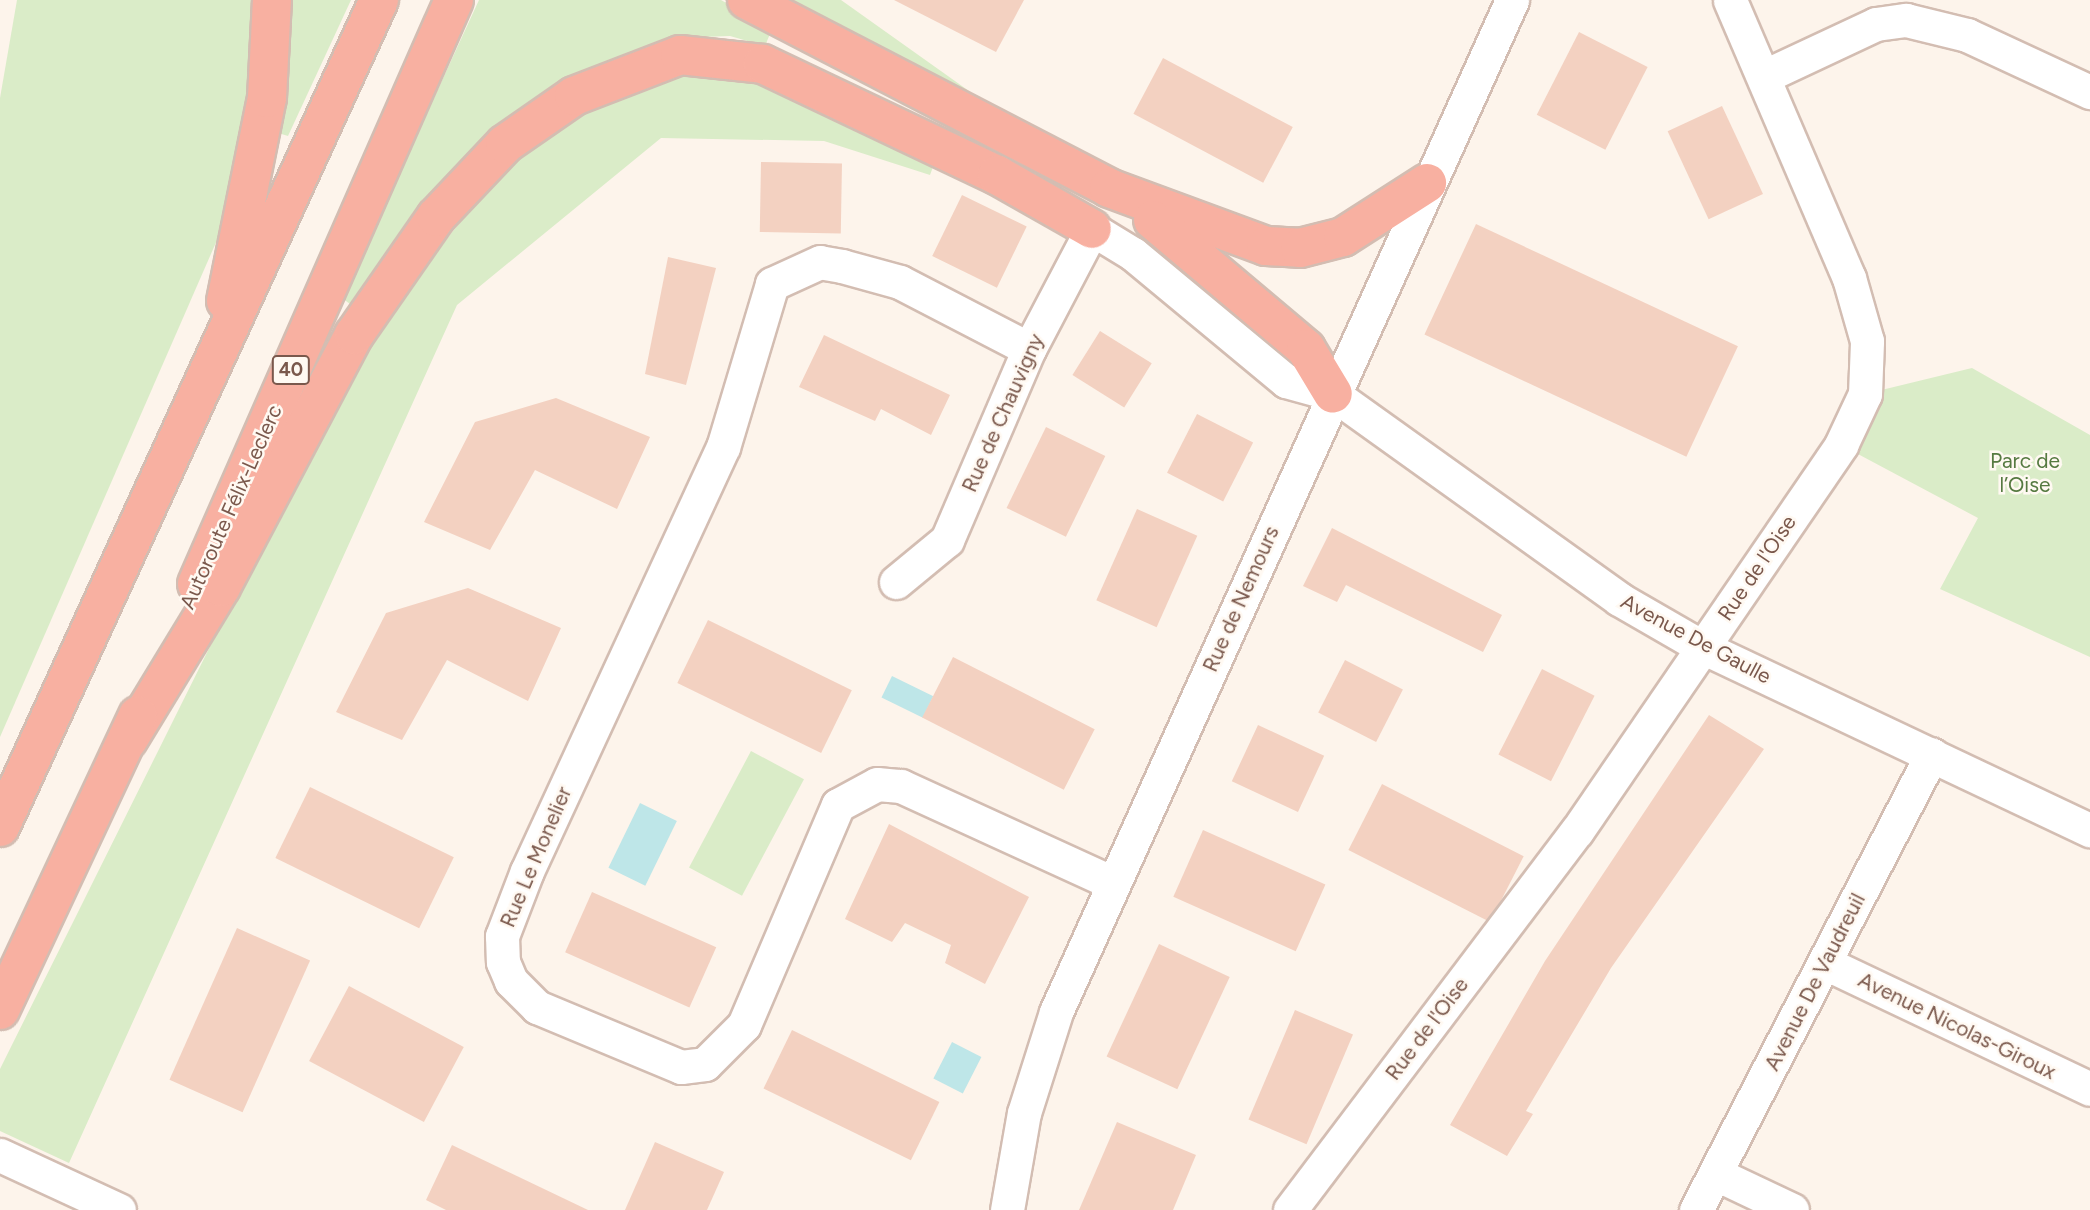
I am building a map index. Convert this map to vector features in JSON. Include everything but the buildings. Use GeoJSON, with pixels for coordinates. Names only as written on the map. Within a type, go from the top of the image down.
{"type":"FeatureCollection","features":[{"type":"Feature","properties":{"kind":"highway"},"geometry":{"type":"LineString","coordinates":[[211,371],[267,98],[272,0]]}},
{"type":"Feature","properties":{"kind":"highway"},"geometry":{"type":"LineString","coordinates":[[0,827],[379,0]]}},
{"type":"Feature","properties":{"kind":"highway","name":"Autoroute Félix-Leclerc"},"geometry":{"type":"LineString","coordinates":[[0,1010],[128,740],[454,0]]}},
{"type":"Feature","properties":{"kind":"highway"},"geometry":{"type":"LineString","coordinates":[[747,0],[1109,188],[1229,236],[1300,248],[1343,237],[1427,183]]}},
{"type":"Feature","properties":{"kind":"highway"},"geometry":{"type":"LineString","coordinates":[[128,740],[221,587],[362,325],[436,217],[505,144],[575,96],[680,55],[763,64],[997,174],[1093,229]]}},
{"type":"Feature","properties":{"kind":"highway"},"geometry":{"type":"LineString","coordinates":[[1109,188],[1210,262],[1306,349],[1333,394]]}},
{"type":"Feature","properties":{"kind":"street","name":"Rue de Nemours"},"geometry":{"type":"LineString","coordinates":[[1007,1210],[1024,1113],[1056,1012],[1111,882],[1512,0]]}},
{"type":"Feature","properties":{"kind":"street","name":"Rue de l'Oise"},"geometry":{"type":"LineString","coordinates":[[1290,1210],[1577,831],[1841,445],[1865,394],[1867,341],[1850,278],[1767,75],[1730,0]]}},
{"type":"Feature","properties":{"kind":"street"},"geometry":{"type":"LineString","coordinates":[[1767,75],[1876,24],[1906,20],[1968,35],[2090,92]]}},
{"type":"Feature","properties":{"kind":"street"},"geometry":{"type":"LineString","coordinates":[[1093,229],[1133,254],[1286,381],[1333,394]]}},
{"type":"Feature","properties":{"kind":"street","name":"Rue de Chauvigny"},"geometry":{"type":"LineString","coordinates":[[896,582],[947,540],[1028,349],[1093,229]]}},
{"type":"Feature","properties":{"kind":"street","name":"Rue Le Monelier"},"geometry":{"type":"LineString","coordinates":[[1028,349],[900,282],[842,265],[820,262],[772,284],[761,305],[745,384],[723,447],[527,871],[502,936],[503,962],[511,981],[537,1007],[681,1067],[705,1064],[744,1025],[838,805],[877,784],[901,786],[1111,882]]}},
{"type":"Feature","properties":{"kind":"street","name":"Avenue De Gaulle"},"geometry":{"type":"LineString","coordinates":[[1333,394],[1519,533],[1702,647],[2090,830]]}},
{"type":"Feature","properties":{"kind":"street","name":"Avenue De Vaudreuil"},"geometry":{"type":"LineString","coordinates":[[1696,1210],[1932,754]]}},
{"type":"Feature","properties":{"kind":"street","name":"Avenue Nicolas-Giroux"},"geometry":{"type":"LineString","coordinates":[[1825,963],[2090,1089]]}},
{"type":"Feature","properties":{"kind":"street"},"geometry":{"type":"LineString","coordinates":[[0,1155],[119,1210]]}},
{"type":"Feature","properties":{"kind":"street"},"geometry":{"type":"LineString","coordinates":[[1716,1174],[1792,1210]]}},
{"type":"Feature","properties":{"kind":"green space"},"geometry":{"type":"Polygon","coordinates":[[[17,0],[262,0],[245,176],[0,737],[0,98],[17,0]]]}},
{"type":"Feature","properties":{"kind":"green space"},"geometry":{"type":"Polygon","coordinates":[[[281,0],[351,0],[288,136],[275,132],[281,0]]]}},
{"type":"Feature","properties":{"kind":"green space"},"geometry":{"type":"Polygon","coordinates":[[[479,0],[721,0],[772,29],[765,46],[730,36],[701,37],[606,64],[358,310],[342,298],[479,0]]]}},
{"type":"Feature","properties":{"kind":"green space"},"geometry":{"type":"Polygon","coordinates":[[[766,0],[841,0],[976,96],[846,39],[766,0]]]}},
{"type":"Feature","properties":{"kind":"green space"},"geometry":{"type":"Polygon","coordinates":[[[678,69],[774,81],[937,156],[930,175],[824,141],[661,138],[457,305],[69,1163],[0,1131],[0,1069],[339,387],[421,270],[512,159],[575,111],[678,69]]]}},
{"type":"Feature","properties":{"kind":"green space","name":"Parc de l’Oise"},"geometry":{"type":"Polygon","coordinates":[[[1972,368],[2090,435],[2090,657],[1940,589],[1978,518],[1841,445],[1865,394],[1972,368]]]}},
{"type":"Feature","properties":{"kind":"green space"},"geometry":{"type":"Polygon","coordinates":[[[751,751],[804,779],[742,896],[689,868],[751,751]]]}},
{"type":"Feature","properties":{"kind":"water"},"geometry":{"type":"Polygon","coordinates":[[[892,676],[933,696],[923,718],[881,698],[892,676]]]}},
{"type":"Feature","properties":{"kind":"water"},"geometry":{"type":"Polygon","coordinates":[[[640,803],[677,821],[645,886],[608,868],[640,803]]]}},
{"type":"Feature","properties":{"kind":"water"},"geometry":{"type":"Polygon","coordinates":[[[952,1042],[981,1057],[963,1094],[933,1079],[952,1042]]]}}]}
